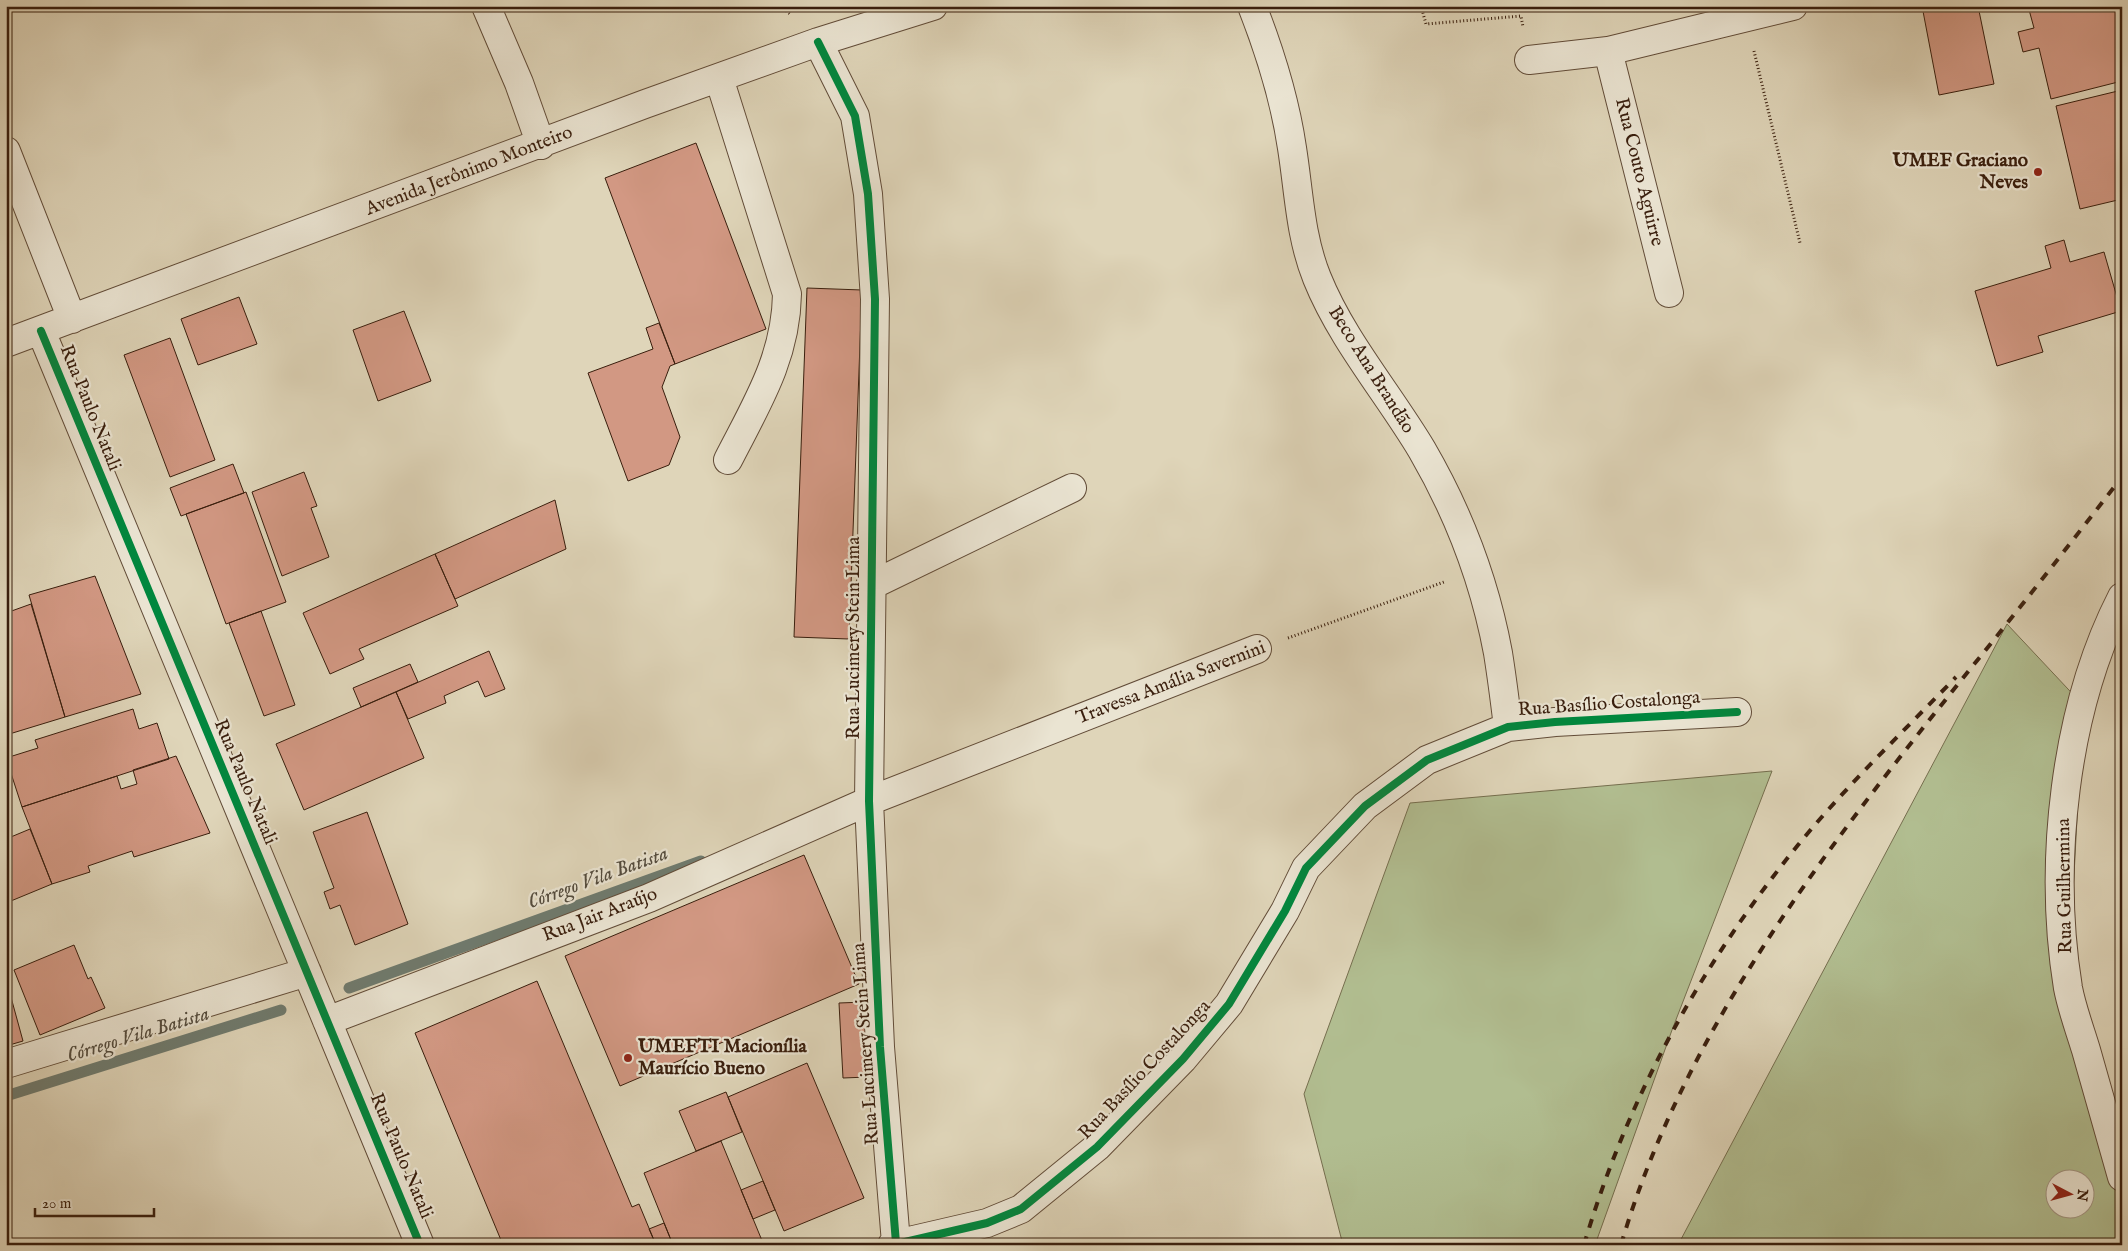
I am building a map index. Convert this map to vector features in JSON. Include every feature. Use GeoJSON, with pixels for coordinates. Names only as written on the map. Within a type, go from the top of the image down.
{"type":"FeatureCollection","features":[{"type":"Feature","properties":{"kind":"street"},"geometry":{"type":"LineString","coordinates":[[486,6],[541,145]]}},
{"type":"Feature","properties":{"kind":"street","name":"Avenida Jerônimo Monteiro"},"geometry":{"type":"LineString","coordinates":[[6,343],[818,42],[933,6]]}},
{"type":"Feature","properties":{"kind":"street","name":"Beco Ana Brandão"},"geometry":{"type":"LineString","coordinates":[[1252,6],[1272,61],[1282,100],[1292,147],[1301,225],[1317,277],[1344,329],[1423,452],[1446,494],[1476,570],[1498,653],[1508,727]]}},
{"type":"Feature","properties":{"kind":"street"},"geometry":{"type":"LineString","coordinates":[[1529,60],[1608,51],[1793,6]]}},
{"type":"Feature","properties":{"kind":"street","name":"Rua Lucimery Stein Lima"},"geometry":{"type":"LineString","coordinates":[[818,42],[855,116],[868,194],[874,299],[869,801],[880,1047],[894,1244]]}},
{"type":"Feature","properties":{"kind":"street","name":"Rua Couto Aguirre"},"geometry":{"type":"LineString","coordinates":[[1608,51],[1670,293]]}},
{"type":"Feature","properties":{"kind":"street"},"geometry":{"type":"LineString","coordinates":[[719,78],[787,294],[787,318],[773,372],[728,460]]}},
{"type":"Feature","properties":{"kind":"street","name":"Rua Paulo Natali"},"geometry":{"type":"LineString","coordinates":[[6,151],[72,319]]}},
{"type":"Feature","properties":{"kind":"street","name":"Rua Paulo Natali"},"geometry":{"type":"LineString","coordinates":[[41,331],[420,1245]]}},
{"type":"Feature","properties":{"kind":"street"},"geometry":{"type":"LineString","coordinates":[[870,586],[1072,488]]}},
{"type":"Feature","properties":{"kind":"street","name":"Rua Guilhermina"},"geometry":{"type":"LineString","coordinates":[[2122,597],[2097,658],[2082,705],[2064,803],[2060,865],[2062,927],[2068,989],[2122,1177]]}},
{"type":"Feature","properties":{"kind":"street","name":"Travessa Amália Savernini"},"geometry":{"type":"LineString","coordinates":[[869,801],[1256,649]]}},
{"type":"Feature","properties":{"kind":"street","name":"Rua Basílio Costalonga"},"geometry":{"type":"LineString","coordinates":[[894,1244],[988,1223],[1021,1208],[1097,1147],[1182,1059],[1229,1004],[1285,911],[1306,868],[1335,835],[1365,806],[1427,760],[1508,727],[1555,722],[1737,712]]}},
{"type":"Feature","properties":{"kind":"street","name":"Rua Jair Araújo"},"geometry":{"type":"LineString","coordinates":[[327,1021],[517,946],[649,898],[869,801]]}},
{"type":"Feature","properties":{"kind":"street"},"geometry":{"type":"LineString","coordinates":[[6,1064],[306,972]]}},
{"type":"Feature","properties":{"kind":"path"},"geometry":{"type":"LineString","coordinates":[[1421,6],[1426,24],[1521,16],[1529,60]]}},
{"type":"Feature","properties":{"kind":"path"},"geometry":{"type":"LineString","coordinates":[[1745,17],[1800,243]]}},
{"type":"Feature","properties":{"kind":"green space"},"geometry":{"type":"Polygon","coordinates":[[[2007,624],[2083,705],[2068,989],[2122,1139],[2122,1245],[1678,1245],[2007,624]]]}},
{"type":"Feature","properties":{"kind":"green space"},"geometry":{"type":"Polygon","coordinates":[[[1772,771],[1672,1030],[1595,1245],[1343,1245],[1304,1094],[1410,803],[1772,771]]]}},
{"type":"Feature","properties":{"kind":"building"},"geometry":{"type":"Polygon","coordinates":[[[1922,6],[1978,6],[1994,84],[1939,95],[1922,6]]]}},
{"type":"Feature","properties":{"kind":"building"},"geometry":{"type":"Polygon","coordinates":[[[2028,6],[2122,6],[2122,81],[2051,99],[2039,48],[2023,52],[2018,32],[2034,28],[2028,6]]]}},
{"type":"Feature","properties":{"kind":"building"},"geometry":{"type":"Polygon","coordinates":[[[2122,90],[2122,199],[2080,209],[2056,106],[2122,90]]]}},
{"type":"Feature","properties":{"kind":"building"},"geometry":{"type":"Polygon","coordinates":[[[696,143],[766,329],[675,364],[605,178],[696,143]]]}},
{"type":"Feature","properties":{"kind":"building"},"geometry":{"type":"Polygon","coordinates":[[[2064,240],[2070,262],[2104,252],[2121,311],[2038,336],[2043,352],[1997,366],[1975,291],[2051,268],[2045,246],[2064,240]]]}},
{"type":"Feature","properties":{"kind":"building"},"geometry":{"type":"Polygon","coordinates":[[[807,288],[862,290],[849,639],[794,637],[807,288]]]}},
{"type":"Feature","properties":{"kind":"building"},"geometry":{"type":"Polygon","coordinates":[[[239,297],[257,344],[198,365],[181,319],[239,297]]]}},
{"type":"Feature","properties":{"kind":"building"},"geometry":{"type":"Polygon","coordinates":[[[404,311],[431,381],[378,401],[353,330],[404,311]]]}},
{"type":"Feature","properties":{"kind":"building"},"geometry":{"type":"Polygon","coordinates":[[[659,323],[675,364],[670,366],[662,387],[680,437],[669,465],[628,481],[588,373],[653,349],[646,328],[659,323]]]}},
{"type":"Feature","properties":{"kind":"building"},"geometry":{"type":"Polygon","coordinates":[[[170,338],[215,460],[170,477],[124,355],[170,338]]]}},
{"type":"Feature","properties":{"kind":"building"},"geometry":{"type":"Polygon","coordinates":[[[233,464],[244,493],[181,516],[170,488],[233,464]]]}},
{"type":"Feature","properties":{"kind":"building"},"geometry":{"type":"Polygon","coordinates":[[[304,472],[317,506],[311,508],[329,557],[282,576],[252,492],[304,472]]]}},
{"type":"Feature","properties":{"kind":"building"},"geometry":{"type":"Polygon","coordinates":[[[246,492],[286,602],[226,624],[186,514],[246,492]]]}},
{"type":"Feature","properties":{"kind":"building"},"geometry":{"type":"Polygon","coordinates":[[[555,500],[566,549],[455,599],[435,554],[555,500]]]}},
{"type":"Feature","properties":{"kind":"building"},"geometry":{"type":"Polygon","coordinates":[[[435,554],[458,606],[359,649],[364,659],[330,674],[303,613],[435,554]]]}},
{"type":"Feature","properties":{"kind":"building"},"geometry":{"type":"Polygon","coordinates":[[[95,576],[141,694],[65,717],[29,595],[95,576]]]}},
{"type":"Feature","properties":{"kind":"building"},"geometry":{"type":"Polygon","coordinates":[[[31,604],[65,717],[6,735],[6,613],[31,604]]]}},
{"type":"Feature","properties":{"kind":"building"},"geometry":{"type":"Polygon","coordinates":[[[261,611],[295,705],[264,716],[229,623],[261,611]]]}},
{"type":"Feature","properties":{"kind":"building"},"geometry":{"type":"Polygon","coordinates":[[[489,651],[505,689],[485,697],[478,681],[444,696],[446,703],[408,719],[396,692],[489,651]]]}},
{"type":"Feature","properties":{"kind":"building"},"geometry":{"type":"Polygon","coordinates":[[[410,664],[418,682],[361,707],[353,688],[410,664]]]}},
{"type":"Feature","properties":{"kind":"building"},"geometry":{"type":"Polygon","coordinates":[[[396,692],[424,758],[304,810],[276,744],[396,692]]]}},
{"type":"Feature","properties":{"kind":"building"},"geometry":{"type":"Polygon","coordinates":[[[133,709],[139,729],[157,723],[169,759],[22,807],[6,758],[38,748],[35,740],[133,709]]]}},
{"type":"Feature","properties":{"kind":"building"},"geometry":{"type":"Polygon","coordinates":[[[176,756],[210,833],[134,857],[132,851],[88,866],[90,872],[52,884],[22,807],[117,776],[121,789],[137,784],[133,770],[176,756]]]}},
{"type":"Feature","properties":{"kind":"building"},"geometry":{"type":"Polygon","coordinates":[[[367,812],[408,924],[355,945],[340,905],[330,909],[324,892],[334,888],[313,832],[367,812]]]}},
{"type":"Feature","properties":{"kind":"building"},"geometry":{"type":"Polygon","coordinates":[[[30,829],[52,884],[6,903],[6,839],[30,829]]]}},
{"type":"Feature","properties":{"kind":"building"},"geometry":{"type":"Polygon","coordinates":[[[804,855],[859,984],[620,1086],[565,956],[804,855]]]}},
{"type":"Feature","properties":{"kind":"building"},"geometry":{"type":"Polygon","coordinates":[[[74,945],[88,979],[91,977],[105,1008],[40,1035],[14,970],[74,945]]]}},
{"type":"Feature","properties":{"kind":"building"},"geometry":{"type":"Polygon","coordinates":[[[6,979],[23,1041],[6,1046],[6,979]]]}},
{"type":"Feature","properties":{"kind":"building"},"geometry":{"type":"Polygon","coordinates":[[[537,981],[632,1207],[639,1204],[656,1245],[503,1245],[415,1033],[537,981]]]}},
{"type":"Feature","properties":{"kind":"building"},"geometry":{"type":"Polygon","coordinates":[[[865,1002],[868,1077],[843,1078],[839,1003],[865,1002]]]}},
{"type":"Feature","properties":{"kind":"building"},"geometry":{"type":"Polygon","coordinates":[[[807,1063],[864,1198],[784,1231],[728,1097],[807,1063]]]}},
{"type":"Feature","properties":{"kind":"building"},"geometry":{"type":"Polygon","coordinates":[[[726,1092],[742,1132],[696,1151],[679,1111],[726,1092]]]}},
{"type":"Feature","properties":{"kind":"building"},"geometry":{"type":"Polygon","coordinates":[[[721,1141],[763,1243],[673,1245],[644,1173],[721,1141]]]}},
{"type":"Feature","properties":{"kind":"building"},"geometry":{"type":"Polygon","coordinates":[[[763,1181],[775,1210],[753,1219],[741,1190],[763,1181]]]}},
{"type":"Feature","properties":{"kind":"building"},"geometry":{"type":"Polygon","coordinates":[[[664,1223],[673,1245],[656,1245],[649,1229],[664,1223]]]}},
{"type":"Feature","properties":{"kind":"waterway","name":"Córrego Vila Batista"},"geometry":{"type":"LineString","coordinates":[[349,988],[701,861]]}},
{"type":"Feature","properties":{"kind":"waterway","name":"Córrego Vila Batista"},"geometry":{"type":"LineString","coordinates":[[6,1096],[281,1010]]}},
{"type":"Feature","properties":{"kind":"railway"},"geometry":{"type":"LineString","coordinates":[[1621,1245],[1649,1163],[1685,1083],[1727,1006],[1773,931],[1823,859],[1876,788],[2122,477]]}},
{"type":"Feature","properties":{"kind":"railway"},"geometry":{"type":"LineString","coordinates":[[1584,1245],[1622,1137],[1645,1085],[1699,985],[1730,937],[1763,890],[1817,823],[1956,677]]}},
{"type":"Feature","properties":{"kind":"cycle path"},"geometry":{"type":"LineString","coordinates":[[818,42],[855,116],[868,194],[875,299],[869,801],[880,1047],[896,1243]]}},
{"type":"Feature","properties":{"kind":"cycle path"},"geometry":{"type":"LineString","coordinates":[[41,331],[420,1245]]}},
{"type":"Feature","properties":{"kind":"cycle path"},"geometry":{"type":"LineString","coordinates":[[892,1245],[987,1223],[1021,1209],[1097,1147],[1183,1059],[1229,1004],[1285,911],[1306,868],[1365,806],[1427,760],[1508,727],[1555,722],[1737,712]]}},
{"type":"Feature","properties":{"kind":"place","name":"UMEF Graciano Neves"},"geometry":{"type":"Point","coordinates":[2038,172]}},
{"type":"Feature","properties":{"kind":"place","name":"UMEFTI Macionília Maurício Bueno"},"geometry":{"type":"Point","coordinates":[628,1058]}}]}
